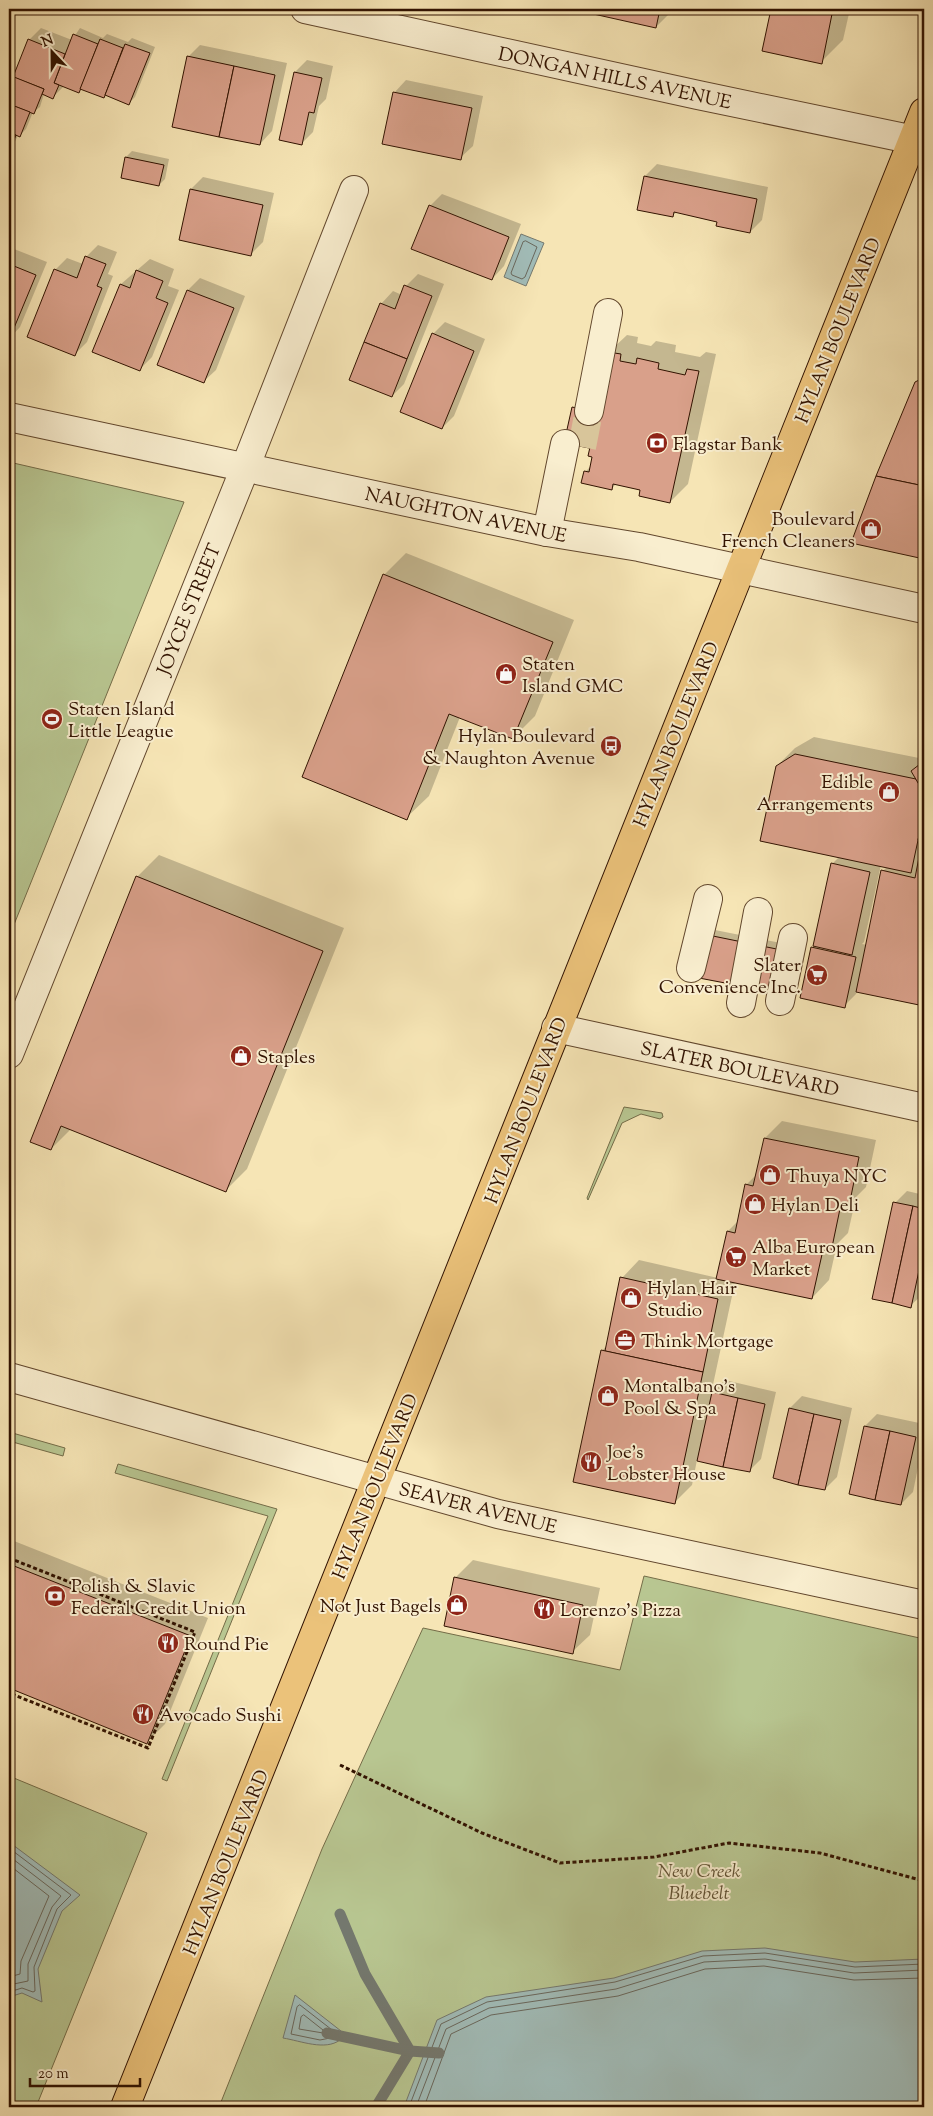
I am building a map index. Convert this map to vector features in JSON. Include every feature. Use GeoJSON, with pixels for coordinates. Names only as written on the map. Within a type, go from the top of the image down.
{"type":"FeatureCollection","features":[{"type":"Feature","properties":{"kind":"main road","name":"HYLAN BOULEVARD"},"geometry":{"type":"LineString","coordinates":[[126,2107],[252,1795],[375,1481],[494,1192],[556,1028],[918,140],[924,112]]}},
{"type":"Feature","properties":{"kind":"street","name":"DONGAN HILLS AVENUE"},"geometry":{"type":"LineString","coordinates":[[305,9],[698,95],[918,140]]}},
{"type":"Feature","properties":{"kind":"street","name":"JOYCE STREET"},"geometry":{"type":"LineString","coordinates":[[9,1054],[245,468],[354,190]]}},
{"type":"Feature","properties":{"kind":"street"},"geometry":{"type":"LineString","coordinates":[[581,409],[599,318]]}},
{"type":"Feature","properties":{"kind":"street","name":"NAUGHTON AVENUE"},"geometry":{"type":"LineString","coordinates":[[9,417],[556,534],[639,547],[742,568],[924,609]]}},
{"type":"Feature","properties":{"kind":"street"},"geometry":{"type":"LineString","coordinates":[[556,534],[574,445]]}},
{"type":"Feature","properties":{"kind":"street"},"geometry":{"type":"LineString","coordinates":[[690,968],[708,899]]}},
{"type":"Feature","properties":{"kind":"street"},"geometry":{"type":"LineString","coordinates":[[741,1003],[758,912]]}},
{"type":"Feature","properties":{"kind":"street"},"geometry":{"type":"LineString","coordinates":[[780,1001],[793,938]]}},
{"type":"Feature","properties":{"kind":"street","name":"SLATER BOULEVARD"},"geometry":{"type":"LineString","coordinates":[[556,1028],[924,1108]]}},
{"type":"Feature","properties":{"kind":"street","name":"SEAVER AVENUE"},"geometry":{"type":"LineString","coordinates":[[9,1377],[498,1514],[924,1605]]}},
{"type":"Feature","properties":{"kind":"path"},"geometry":{"type":"LineString","coordinates":[[9,1558],[195,1632],[148,1748],[9,1692]]}},
{"type":"Feature","properties":{"kind":"path"},"geometry":{"type":"LineString","coordinates":[[340,1765],[482,1833],[560,1863],[654,1857],[729,1843],[820,1853],[924,1881]]}},
{"type":"Feature","properties":{"kind":"green space","name":"Staten Island Little League"},"geometry":{"type":"Polygon","coordinates":[[[9,462],[184,502],[9,937],[9,462]]]}},
{"type":"Feature","properties":{"kind":"green space"},"geometry":{"type":"Polygon","coordinates":[[[624,1107],[662,1113],[663,1117],[660,1119],[641,1114],[622,1123],[588,1200],[587,1198],[624,1107]]]}},
{"type":"Feature","properties":{"kind":"green space"},"geometry":{"type":"Polygon","coordinates":[[[9,1432],[65,1448],[63,1456],[9,1441],[9,1432]]]}},
{"type":"Feature","properties":{"kind":"green space"},"geometry":{"type":"Polygon","coordinates":[[[118,1464],[277,1509],[167,1781],[162,1779],[268,1516],[115,1473],[118,1464]]]}},
{"type":"Feature","properties":{"kind":"green space","name":"New Creek Bluebelt"},"geometry":{"type":"Polygon","coordinates":[[[644,1576],[924,1639],[924,2107],[219,2107],[322,1849],[423,1628],[620,1670],[644,1576]]]}},
{"type":"Feature","properties":{"kind":"green space"},"geometry":{"type":"Polygon","coordinates":[[[9,1776],[147,1833],[36,2107],[9,2107],[9,1776]]]}},
{"type":"Feature","properties":{"kind":"water"},"geometry":{"type":"Polygon","coordinates":[[[521,234],[544,243],[526,286],[504,277],[521,234]]]}},
{"type":"Feature","properties":{"kind":"water"},"geometry":{"type":"Polygon","coordinates":[[[9,1842],[80,1895],[62,1911],[38,1969],[42,2002],[22,1993],[9,1997],[9,1842]]]}},
{"type":"Feature","properties":{"kind":"water"},"geometry":{"type":"Polygon","coordinates":[[[765,1948],[855,1962],[924,1959],[924,2107],[404,2107],[437,2020],[486,1997],[614,1978],[702,1951],[765,1948]]]}},
{"type":"Feature","properties":{"kind":"water"},"geometry":{"type":"Polygon","coordinates":[[[295,1995],[341,2031],[340,2040],[327,2045],[320,2045],[283,2038],[295,1995]]]}},
{"type":"Feature","properties":{"kind":"building"},"geometry":{"type":"Polygon","coordinates":[[[590,9],[660,9],[656,28],[589,13],[590,9]]]}},
{"type":"Feature","properties":{"kind":"building"},"geometry":{"type":"Polygon","coordinates":[[[771,9],[833,9],[822,64],[762,51],[771,9]]]}},
{"type":"Feature","properties":{"kind":"building"},"geometry":{"type":"Polygon","coordinates":[[[73,34],[98,44],[79,93],[54,83],[73,34]]]}},
{"type":"Feature","properties":{"kind":"building"},"geometry":{"type":"Polygon","coordinates":[[[28,39],[65,54],[54,83],[59,85],[53,99],[42,94],[44,89],[13,77],[28,39]]]}},
{"type":"Feature","properties":{"kind":"building"},"geometry":{"type":"Polygon","coordinates":[[[100,39],[123,48],[104,98],[80,89],[100,39]]]}},
{"type":"Feature","properties":{"kind":"building"},"geometry":{"type":"Polygon","coordinates":[[[125,44],[150,53],[129,105],[105,95],[125,44]]]}},
{"type":"Feature","properties":{"kind":"building"},"geometry":{"type":"Polygon","coordinates":[[[187,56],[234,66],[219,137],[172,127],[187,56]]]}},
{"type":"Feature","properties":{"kind":"building"},"geometry":{"type":"Polygon","coordinates":[[[234,66],[275,75],[260,145],[219,137],[234,66]]]}},
{"type":"Feature","properties":{"kind":"building"},"geometry":{"type":"Polygon","coordinates":[[[294,72],[322,78],[314,113],[309,112],[302,145],[279,140],[294,72]]]}},
{"type":"Feature","properties":{"kind":"building"},"geometry":{"type":"Polygon","coordinates":[[[9,75],[44,89],[34,114],[9,104],[9,75]]]}},
{"type":"Feature","properties":{"kind":"building"},"geometry":{"type":"Polygon","coordinates":[[[393,92],[472,108],[461,160],[382,144],[393,92]]]}},
{"type":"Feature","properties":{"kind":"building"},"geometry":{"type":"Polygon","coordinates":[[[9,104],[30,112],[20,137],[9,132],[9,104]]]}},
{"type":"Feature","properties":{"kind":"building"},"geometry":{"type":"Polygon","coordinates":[[[9,132],[16,135],[9,152],[9,132]]]}},
{"type":"Feature","properties":{"kind":"building"},"geometry":{"type":"Polygon","coordinates":[[[125,157],[164,165],[159,186],[121,178],[125,157]]]}},
{"type":"Feature","properties":{"kind":"building"},"geometry":{"type":"Polygon","coordinates":[[[644,176],[757,199],[750,233],[716,226],[717,222],[674,212],[673,217],[637,210],[644,176]]]}},
{"type":"Feature","properties":{"kind":"building"},"geometry":{"type":"Polygon","coordinates":[[[190,189],[263,205],[251,256],[179,240],[190,189]]]}},
{"type":"Feature","properties":{"kind":"building"},"geometry":{"type":"Polygon","coordinates":[[[429,205],[509,237],[492,280],[411,249],[429,205]]]}},
{"type":"Feature","properties":{"kind":"building"},"geometry":{"type":"Polygon","coordinates":[[[85,256],[106,264],[97,286],[102,288],[75,356],[27,337],[54,269],[77,278],[85,256]]]}},
{"type":"Feature","properties":{"kind":"building"},"geometry":{"type":"Polygon","coordinates":[[[9,264],[36,275],[9,340],[9,264]]]}},
{"type":"Feature","properties":{"kind":"building"},"geometry":{"type":"Polygon","coordinates":[[[136,270],[163,281],[156,298],[168,303],[140,371],[92,352],[120,284],[130,288],[136,270]]]}},
{"type":"Feature","properties":{"kind":"building"},"geometry":{"type":"Polygon","coordinates":[[[404,285],[432,296],[407,359],[364,342],[380,303],[395,309],[404,285]]]}},
{"type":"Feature","properties":{"kind":"building"},"geometry":{"type":"Polygon","coordinates":[[[187,290],[234,308],[204,383],[157,365],[187,290]]]}},
{"type":"Feature","properties":{"kind":"building"},"geometry":{"type":"Polygon","coordinates":[[[432,333],[474,351],[442,429],[400,412],[432,333]]]}},
{"type":"Feature","properties":{"kind":"building"},"geometry":{"type":"Polygon","coordinates":[[[364,342],[407,359],[392,397],[349,380],[364,342]]]}},
{"type":"Feature","properties":{"kind":"building"},"geometry":{"type":"Polygon","coordinates":[[[608,352],[621,354],[620,361],[636,364],[637,358],[659,363],[658,369],[685,375],[687,369],[699,371],[670,503],[639,496],[640,490],[613,484],[612,490],[581,483],[584,471],[589,472],[592,457],[588,456],[602,393],[608,352]]]}},
{"type":"Feature","properties":{"kind":"building"},"geometry":{"type":"Polygon","coordinates":[[[921,379],[924,380],[924,486],[876,476],[915,382],[921,379]]]}},
{"type":"Feature","properties":{"kind":"building"},"geometry":{"type":"Polygon","coordinates":[[[572,407],[598,413],[589,448],[564,443],[572,407]]]}},
{"type":"Feature","properties":{"kind":"building"},"geometry":{"type":"Polygon","coordinates":[[[876,476],[924,486],[924,559],[851,543],[876,476]]]}},
{"type":"Feature","properties":{"kind":"building"},"geometry":{"type":"Polygon","coordinates":[[[383,574],[553,642],[513,739],[449,714],[407,820],[302,777],[383,574]]]}},
{"type":"Feature","properties":{"kind":"building"},"geometry":{"type":"Polygon","coordinates":[[[795,754],[916,779],[924,793],[924,812],[911,873],[760,841],[776,766],[795,754]]]}},
{"type":"Feature","properties":{"kind":"building"},"geometry":{"type":"Polygon","coordinates":[[[924,761],[924,793],[911,771],[924,761]]]}},
{"type":"Feature","properties":{"kind":"building"},"geometry":{"type":"Polygon","coordinates":[[[924,812],[924,841],[918,840],[924,812]]]}},
{"type":"Feature","properties":{"kind":"building"},"geometry":{"type":"Polygon","coordinates":[[[919,857],[924,858],[924,1006],[856,992],[881,870],[915,878],[919,857]]]}},
{"type":"Feature","properties":{"kind":"building"},"geometry":{"type":"Polygon","coordinates":[[[831,863],[870,872],[852,955],[813,946],[831,863]]]}},
{"type":"Feature","properties":{"kind":"building"},"geometry":{"type":"Polygon","coordinates":[[[136,876],[323,951],[226,1192],[61,1126],[51,1150],[30,1142],[136,876]]]}},
{"type":"Feature","properties":{"kind":"building"},"geometry":{"type":"Polygon","coordinates":[[[708,935],[801,954],[793,996],[699,978],[708,935]]]}},
{"type":"Feature","properties":{"kind":"building"},"geometry":{"type":"Polygon","coordinates":[[[811,947],[856,957],[845,1008],[800,998],[811,947]]]}},
{"type":"Feature","properties":{"kind":"building"},"geometry":{"type":"Polygon","coordinates":[[[764,1138],[859,1157],[849,1206],[841,1204],[831,1252],[823,1250],[812,1299],[716,1279],[727,1231],[735,1233],[745,1184],[753,1186],[764,1138]]]}},
{"type":"Feature","properties":{"kind":"building"},"geometry":{"type":"Polygon","coordinates":[[[893,1202],[913,1206],[892,1303],[872,1299],[893,1202]]]}},
{"type":"Feature","properties":{"kind":"building"},"geometry":{"type":"Polygon","coordinates":[[[913,1206],[924,1209],[924,1247],[911,1308],[892,1303],[913,1206]]]}},
{"type":"Feature","properties":{"kind":"building"},"geometry":{"type":"Polygon","coordinates":[[[620,1277],[718,1299],[703,1372],[605,1351],[620,1277]]]}},
{"type":"Feature","properties":{"kind":"building"},"geometry":{"type":"Polygon","coordinates":[[[601,1350],[703,1372],[675,1504],[573,1482],[601,1350]]]}},
{"type":"Feature","properties":{"kind":"building"},"geometry":{"type":"Polygon","coordinates":[[[712,1392],[738,1398],[723,1467],[697,1461],[712,1392]]]}},
{"type":"Feature","properties":{"kind":"building"},"geometry":{"type":"Polygon","coordinates":[[[738,1398],[765,1404],[750,1472],[723,1467],[738,1398]]]}},
{"type":"Feature","properties":{"kind":"building"},"geometry":{"type":"Polygon","coordinates":[[[789,1408],[814,1414],[798,1485],[773,1478],[789,1408]]]}},
{"type":"Feature","properties":{"kind":"building"},"geometry":{"type":"Polygon","coordinates":[[[814,1414],[841,1420],[825,1490],[798,1485],[814,1414]]]}},
{"type":"Feature","properties":{"kind":"building"},"geometry":{"type":"Polygon","coordinates":[[[864,1426],[890,1431],[875,1500],[849,1494],[864,1426]]]}},
{"type":"Feature","properties":{"kind":"building"},"geometry":{"type":"Polygon","coordinates":[[[890,1431],[916,1437],[901,1505],[875,1500],[890,1431]]]}},
{"type":"Feature","properties":{"kind":"building"},"geometry":{"type":"Polygon","coordinates":[[[9,1564],[191,1636],[147,1744],[9,1688],[9,1564]]]}},
{"type":"Feature","properties":{"kind":"building"},"geometry":{"type":"Polygon","coordinates":[[[454,1577],[583,1605],[573,1654],[444,1626],[454,1577]]]}},
{"type":"Feature","properties":{"kind":"waterway"},"geometry":{"type":"LineString","coordinates":[[340,1914],[365,1974],[410,2051],[376,2107]]}},
{"type":"Feature","properties":{"kind":"waterway"},"geometry":{"type":"LineString","coordinates":[[327,2033],[410,2051],[439,2053]]}},
{"type":"Feature","properties":{"kind":"tunnel"},"geometry":{"type":"LineString","coordinates":[[582,447],[589,411]]}},
{"type":"Feature","properties":{"kind":"place","name":"Flagstar Bank"},"geometry":{"type":"Point","coordinates":[657,443]}},
{"type":"Feature","properties":{"kind":"place","name":"Boulevard French Cleaners"},"geometry":{"type":"Point","coordinates":[871,529]}},
{"type":"Feature","properties":{"kind":"place","name":"Staten Island GMC"},"geometry":{"type":"Point","coordinates":[506,674]}},
{"type":"Feature","properties":{"kind":"place","name":"Staten Island Little League"},"geometry":{"type":"Point","coordinates":[52,719]}},
{"type":"Feature","properties":{"kind":"place","name":"Hylan Boulevard & Naughton Avenue"},"geometry":{"type":"Point","coordinates":[611,746]}},
{"type":"Feature","properties":{"kind":"place","name":"Edible Arrangements"},"geometry":{"type":"Point","coordinates":[889,792]}},
{"type":"Feature","properties":{"kind":"place","name":"Slater Convenience Inc."},"geometry":{"type":"Point","coordinates":[817,975]}},
{"type":"Feature","properties":{"kind":"place","name":"Staples"},"geometry":{"type":"Point","coordinates":[241,1056]}},
{"type":"Feature","properties":{"kind":"place","name":"Thuya NYC"},"geometry":{"type":"Point","coordinates":[770,1175]}},
{"type":"Feature","properties":{"kind":"place","name":"Hylan Deli"},"geometry":{"type":"Point","coordinates":[755,1204]}},
{"type":"Feature","properties":{"kind":"place","name":"Alba European Market"},"geometry":{"type":"Point","coordinates":[736,1257]}},
{"type":"Feature","properties":{"kind":"place","name":"Hylan Hair Studio"},"geometry":{"type":"Point","coordinates":[631,1298]}},
{"type":"Feature","properties":{"kind":"place","name":"Think Mortgage"},"geometry":{"type":"Point","coordinates":[625,1340]}},
{"type":"Feature","properties":{"kind":"place","name":"Montalbano's Pool & Spa"},"geometry":{"type":"Point","coordinates":[608,1396]}},
{"type":"Feature","properties":{"kind":"place","name":"Joe's Lobster House"},"geometry":{"type":"Point","coordinates":[591,1462]}},
{"type":"Feature","properties":{"kind":"place","name":"Polish & Slavic Federal Credit Union"},"geometry":{"type":"Point","coordinates":[55,1596]}},
{"type":"Feature","properties":{"kind":"place","name":"Not Just Bagels"},"geometry":{"type":"Point","coordinates":[457,1605]}},
{"type":"Feature","properties":{"kind":"place","name":"Lorenzo's Pizza"},"geometry":{"type":"Point","coordinates":[544,1609]}},
{"type":"Feature","properties":{"kind":"place","name":"Round Pie"},"geometry":{"type":"Point","coordinates":[168,1643]}},
{"type":"Feature","properties":{"kind":"place","name":"Avocado Sushi"},"geometry":{"type":"Point","coordinates":[143,1714]}}]}
